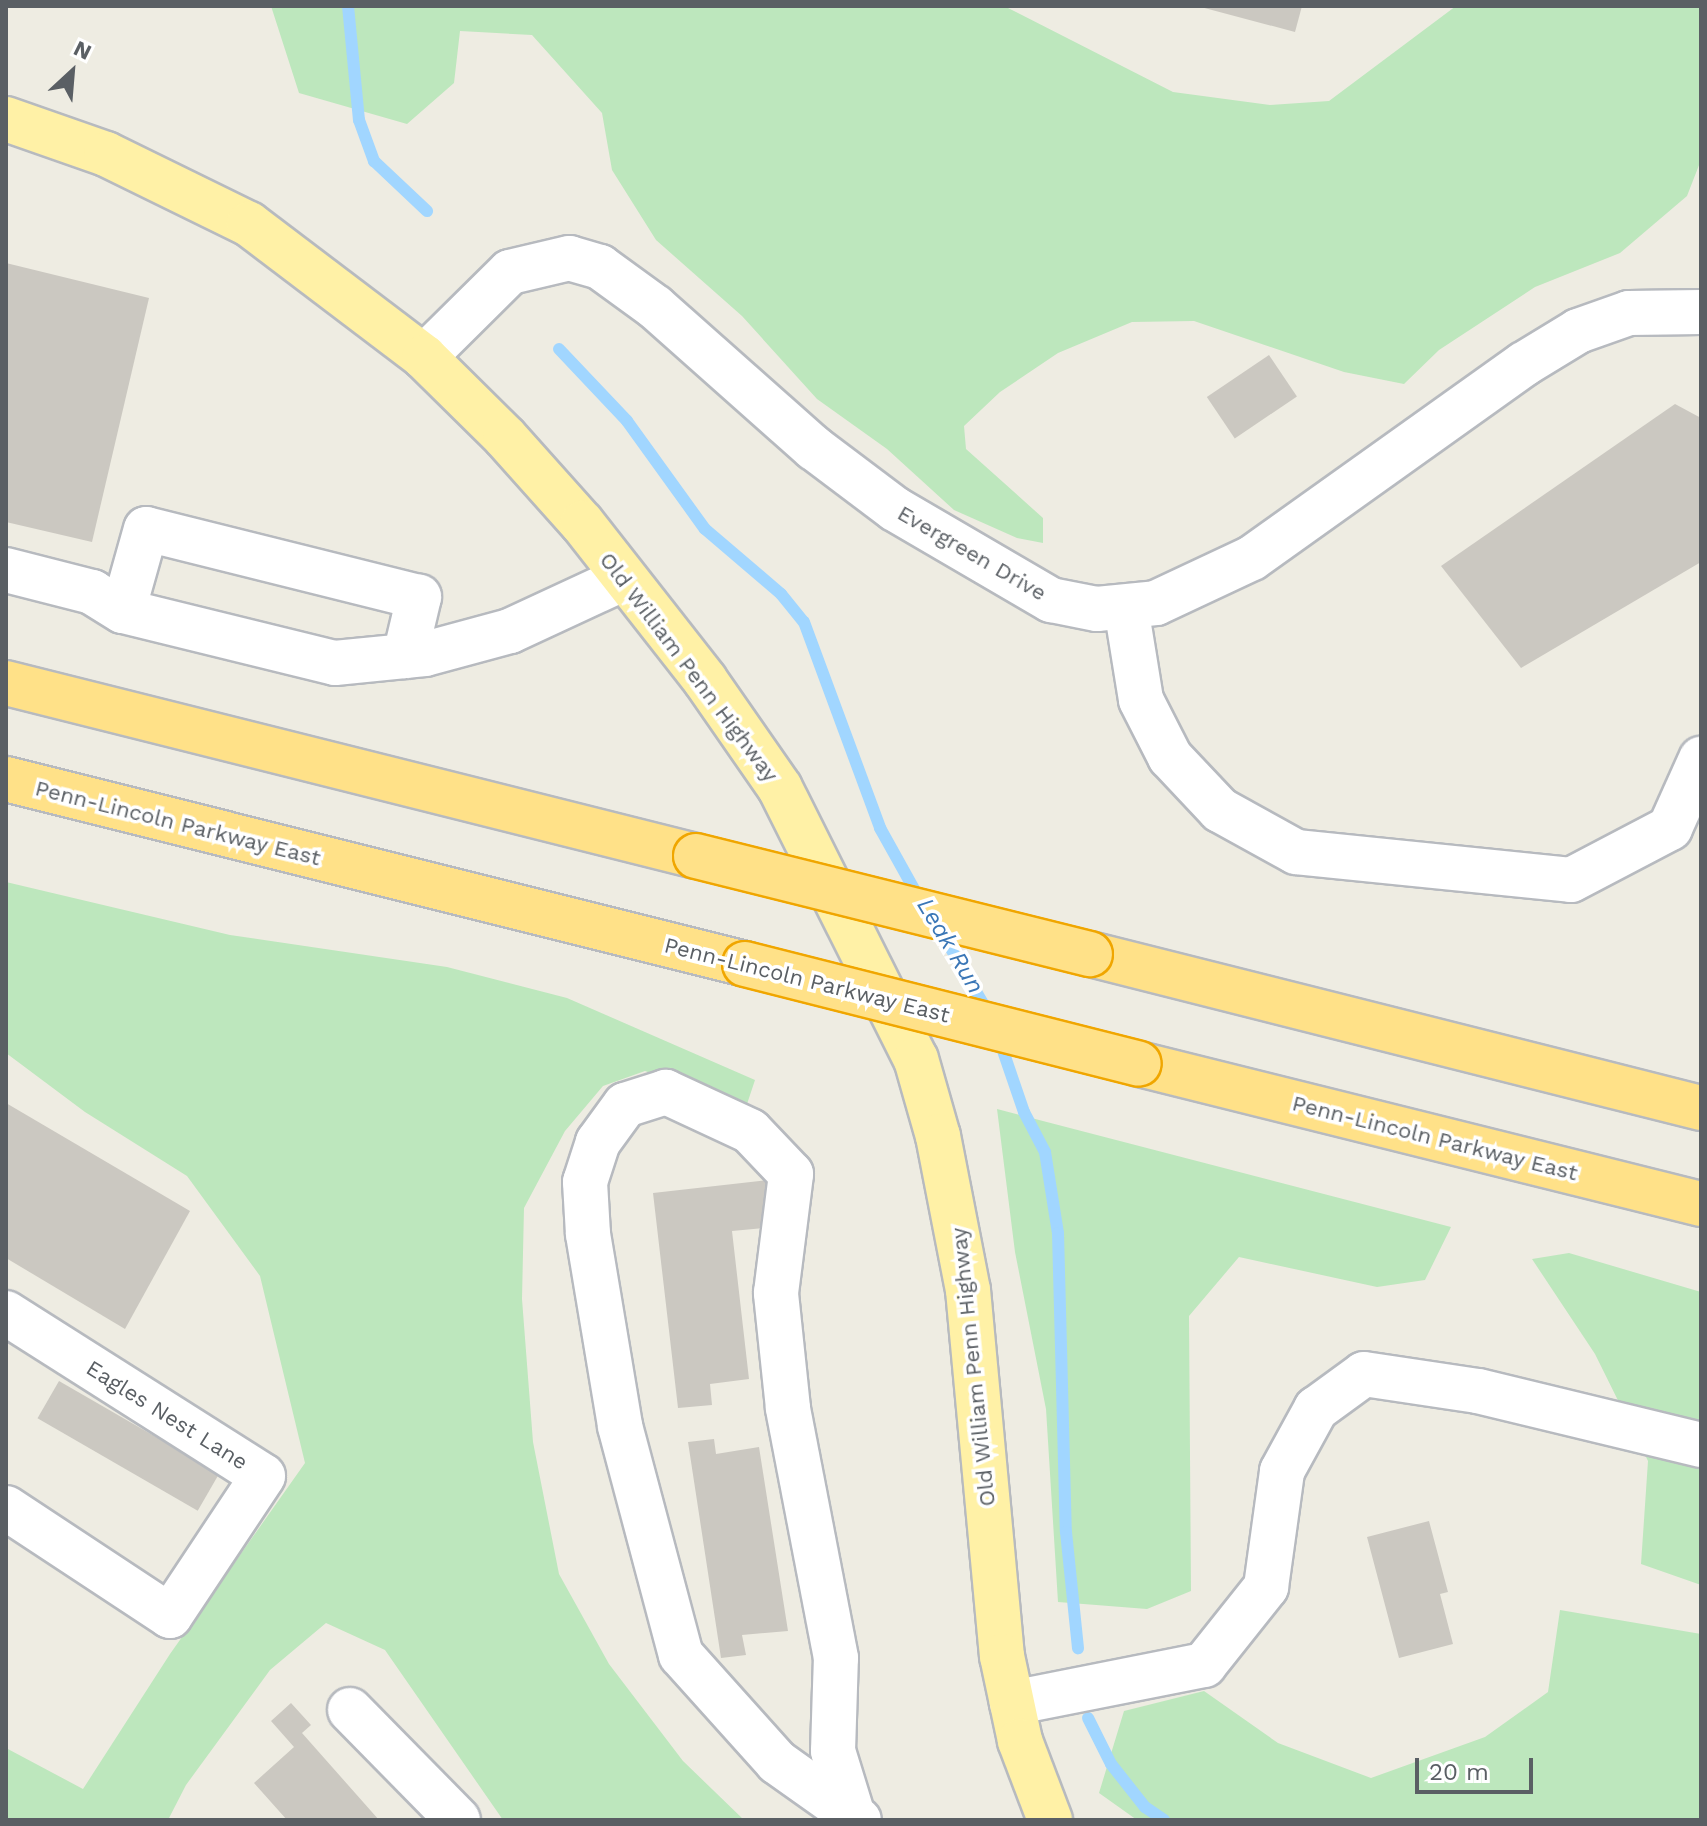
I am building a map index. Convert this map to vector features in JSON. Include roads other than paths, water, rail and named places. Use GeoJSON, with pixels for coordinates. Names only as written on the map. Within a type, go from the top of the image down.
{"type":"FeatureCollection","features":[{"type":"Feature","properties":{"kind":"highway"},"geometry":{"type":"LineString","coordinates":[[6,683],[1701,1108]]}},
{"type":"Feature","properties":{"kind":"highway","name":"Penn-Lincoln Parkway East"},"geometry":{"type":"LineString","coordinates":[[6,779],[1701,1204]]}},
{"type":"Feature","properties":{"kind":"main road","name":"Old William Penn Highway"},"geometry":{"type":"LineString","coordinates":[[6,119],[106,154],[249,224],[424,357],[505,437],[624,578],[714,693],[780,788],[916,1059],[953,1197],[963,1259],[1002,1656],[1012,1703],[1050,1820]]}},
{"type":"Feature","properties":{"kind":"street","name":"Evergreen Drive"},"geometry":{"type":"LineString","coordinates":[[424,357],[510,272],[569,258],[600,267],[655,307],[814,448],[895,509],[1051,600],[1097,609],[1156,603],[1203,586],[1252,558],[1524,364],[1578,331],[1629,313],[1701,312]]}},
{"type":"Feature","properties":{"kind":"street"},"geometry":{"type":"LineString","coordinates":[[123,611],[146,529],[419,597],[405,656]]}},
{"type":"Feature","properties":{"kind":"street"},"geometry":{"type":"LineString","coordinates":[[6,570],[92,592],[123,611],[335,663],[405,656],[510,631],[624,578]]}},
{"type":"Feature","properties":{"kind":"street"},"geometry":{"type":"LineString","coordinates":[[1126,607],[1141,700],[1170,757],[1220,810],[1296,852],[1571,880],[1670,828],[1701,759]]}},
{"type":"Feature","properties":{"kind":"street"},"geometry":{"type":"LineString","coordinates":[[666,1092],[750,1131],[791,1174],[776,1293],[788,1408],[836,1658],[833,1751],[856,1818],[777,1762],[681,1655],[620,1426],[588,1234],[585,1182],[598,1142],[625,1105],[666,1092]]}},
{"type":"Feature","properties":{"kind":"street","name":"Eagles Nest Lane"},"geometry":{"type":"LineString","coordinates":[[6,1313],[263,1476],[170,1616],[6,1508]]}},
{"type":"Feature","properties":{"kind":"street"},"geometry":{"type":"LineString","coordinates":[[1012,1703],[1204,1665],[1266,1587],[1282,1471],[1316,1409],[1364,1374],[1478,1391],[1701,1445]]}},
{"type":"Feature","properties":{"kind":"street"},"geometry":{"type":"LineString","coordinates":[[350,1710],[458,1820]]}},
{"type":"Feature","properties":{"kind":"waterway","name":"Leak Run"},"geometry":{"type":"LineString","coordinates":[[348,6],[359,120],[374,161],[427,211]]}},
{"type":"Feature","properties":{"kind":"waterway","name":"Leak Run"},"geometry":{"type":"LineString","coordinates":[[559,349],[627,421],[705,529],[781,594],[804,622],[880,828],[919,898]]}},
{"type":"Feature","properties":{"kind":"waterway","name":"Leak Run"},"geometry":{"type":"LineString","coordinates":[[940,930],[989,1014]]}},
{"type":"Feature","properties":{"kind":"waterway","name":"Leak Run"},"geometry":{"type":"LineString","coordinates":[[999,1039],[1024,1112],[1045,1152],[1058,1233],[1066,1532],[1078,1648]]}},
{"type":"Feature","properties":{"kind":"waterway","name":"Leak Run"},"geometry":{"type":"LineString","coordinates":[[1088,1718],[1111,1764],[1145,1807],[1164,1820]]}}]}
